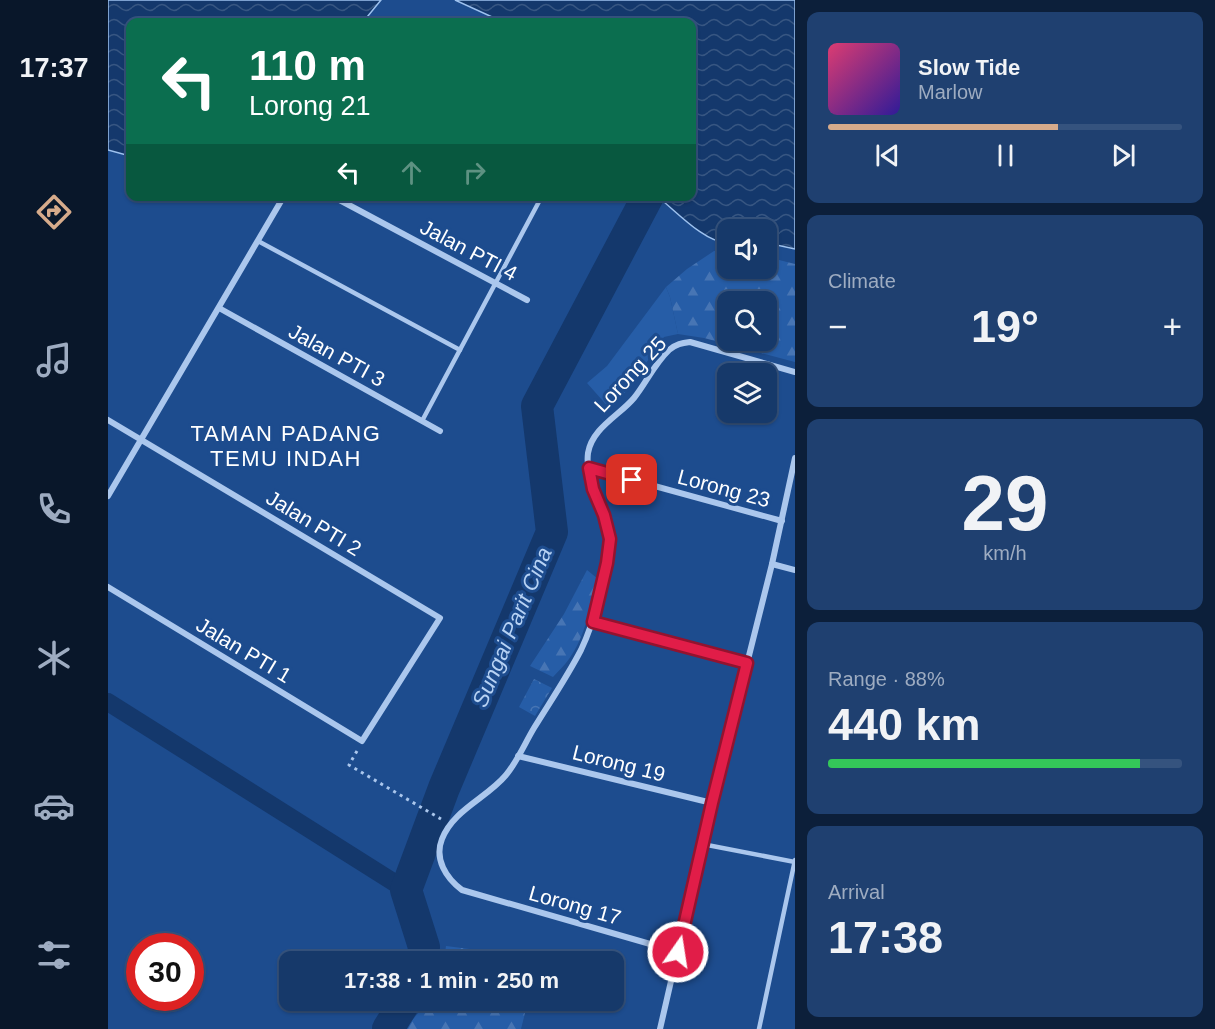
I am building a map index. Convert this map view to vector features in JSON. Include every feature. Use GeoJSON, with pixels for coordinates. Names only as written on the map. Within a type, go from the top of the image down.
{"type":"FeatureCollection","features":[{"type":"Feature","properties":{"kind":"street"},"geometry":{"type":"LineString","coordinates":[[108,496],[281,201]]}},
{"type":"Feature","properties":{"kind":"street","name":"Jalan PTI 4"},"geometry":{"type":"LineString","coordinates":[[341,201],[527,300]]}},
{"type":"Feature","properties":{"kind":"street","name":"Jalan PTI 3"},"geometry":{"type":"LineString","coordinates":[[219,308],[440,431]]}},
{"type":"Feature","properties":{"kind":"street","name":"Lorong 25"},"geometry":{"type":"LineString","coordinates":[[589,468],[588,454],[591,442],[633,399],[669,351],[678,344],[690,342],[795,372]]}},
{"type":"Feature","properties":{"kind":"street","name":"Jalan PTI 2"},"geometry":{"type":"LineString","coordinates":[[108,420],[440,618],[362,741]]}},
{"type":"Feature","properties":{"kind":"street"},"geometry":{"type":"LineString","coordinates":[[660,1029],[702,844],[772,564],[795,458]]}},
{"type":"Feature","properties":{"kind":"street"},"geometry":{"type":"LineString","coordinates":[[518,756],[581,650],[593,622],[607,563],[610,539],[604,515],[593,489],[589,468]]}},
{"type":"Feature","properties":{"kind":"street","name":"Lorong 23"},"geometry":{"type":"LineString","coordinates":[[589,468],[782,521]]}},
{"type":"Feature","properties":{"kind":"street"},"geometry":{"type":"LineString","coordinates":[[772,564],[795,570]]}},
{"type":"Feature","properties":{"kind":"street","name":"Jalan PTI 1"},"geometry":{"type":"LineString","coordinates":[[108,587],[362,741]]}},
{"type":"Feature","properties":{"kind":"street"},"geometry":{"type":"LineString","coordinates":[[593,622],[747,663]]}},
{"type":"Feature","properties":{"kind":"street","name":"Lorong 19"},"geometry":{"type":"LineString","coordinates":[[518,756],[712,803]]}},
{"type":"Feature","properties":{"kind":"street","name":"Lorong 17"},"geometry":{"type":"LineString","coordinates":[[518,756],[506,775],[450,825],[442,839],[440,852],[444,871],[450,881],[462,890],[678,952]]}},
{"type":"Feature","properties":{"kind":"lane"},"geometry":{"type":"LineString","coordinates":[[422,421],[539,201]]}},
{"type":"Feature","properties":{"kind":"lane"},"geometry":{"type":"LineString","coordinates":[[258,240],[460,350]]}},
{"type":"Feature","properties":{"kind":"lane"},"geometry":{"type":"LineString","coordinates":[[702,844],[795,861],[759,1029]]}},
{"type":"Feature","properties":{"kind":"path"},"geometry":{"type":"LineString","coordinates":[[362,741],[350,765],[438,817]]}},
{"type":"Feature","properties":{"kind":"green space"},"geometry":{"type":"Polygon","coordinates":[[[714,251],[717,251],[717,279],[777,279],[777,260],[795,264],[795,362],[753,351],[777,351],[777,291],[717,291],[717,341],[678,334],[666,287],[714,251]]]}},
{"type":"Feature","properties":{"kind":"green space"},"geometry":{"type":"Polygon","coordinates":[[[666,287],[678,334],[664,337],[629,388],[610,409],[587,383],[607,366],[666,287]]]}},
{"type":"Feature","properties":{"kind":"green space"},"geometry":{"type":"Polygon","coordinates":[[[587,570],[598,579],[587,620],[575,650],[553,677],[530,666],[564,614],[587,570]]]}},
{"type":"Feature","properties":{"kind":"green space"},"geometry":{"type":"Polygon","coordinates":[[[534,679],[552,688],[535,716],[519,707],[534,679]]]}},
{"type":"Feature","properties":{"kind":"green space"},"geometry":{"type":"Polygon","coordinates":[[[446,946],[478,951],[445,951],[446,946]]]}},
{"type":"Feature","properties":{"kind":"green space"},"geometry":{"type":"Polygon","coordinates":[[[420,1011],[526,1011],[521,1029],[405,1029],[420,1011]]]}},
{"type":"Feature","properties":{"kind":"water"},"geometry":{"type":"Polygon","coordinates":[[[108,0],[381,0],[366,18],[126,18],[126,155],[108,150],[108,0]]]}},
{"type":"Feature","properties":{"kind":"water"},"geometry":{"type":"Polygon","coordinates":[[[455,0],[795,0],[795,249],[777,245],[777,219],[717,219],[717,241],[700,232],[663,201],[696,201],[696,18],[494,18],[455,0]]]}},
{"type":"Feature","properties":{"kind":"waterway","name":"Sungai Parit Cina"},"geometry":{"type":"LineString","coordinates":[[423,951],[406,890],[444,788],[552,532],[537,406],[645,201]]}},
{"type":"Feature","properties":{"kind":"waterway"},"geometry":{"type":"LineString","coordinates":[[108,702],[406,890]]}},
{"type":"Feature","properties":{"kind":"waterway","name":"Sungai Parit Cina"},"geometry":{"type":"LineString","coordinates":[[388,1029],[399,1011]]}},
{"type":"Feature","properties":{"kind":"district","name":"TAMAN PADANG TEMU INDAH"},"geometry":{"type":"Point","coordinates":[286,446]}},
{"type":"Feature","properties":{"kind":"route"},"geometry":{"type":"LineString","coordinates":[[632,480],[589,468],[593,489],[604,515],[610,539],[607,563],[593,622],[747,663],[678,952]]}}]}
